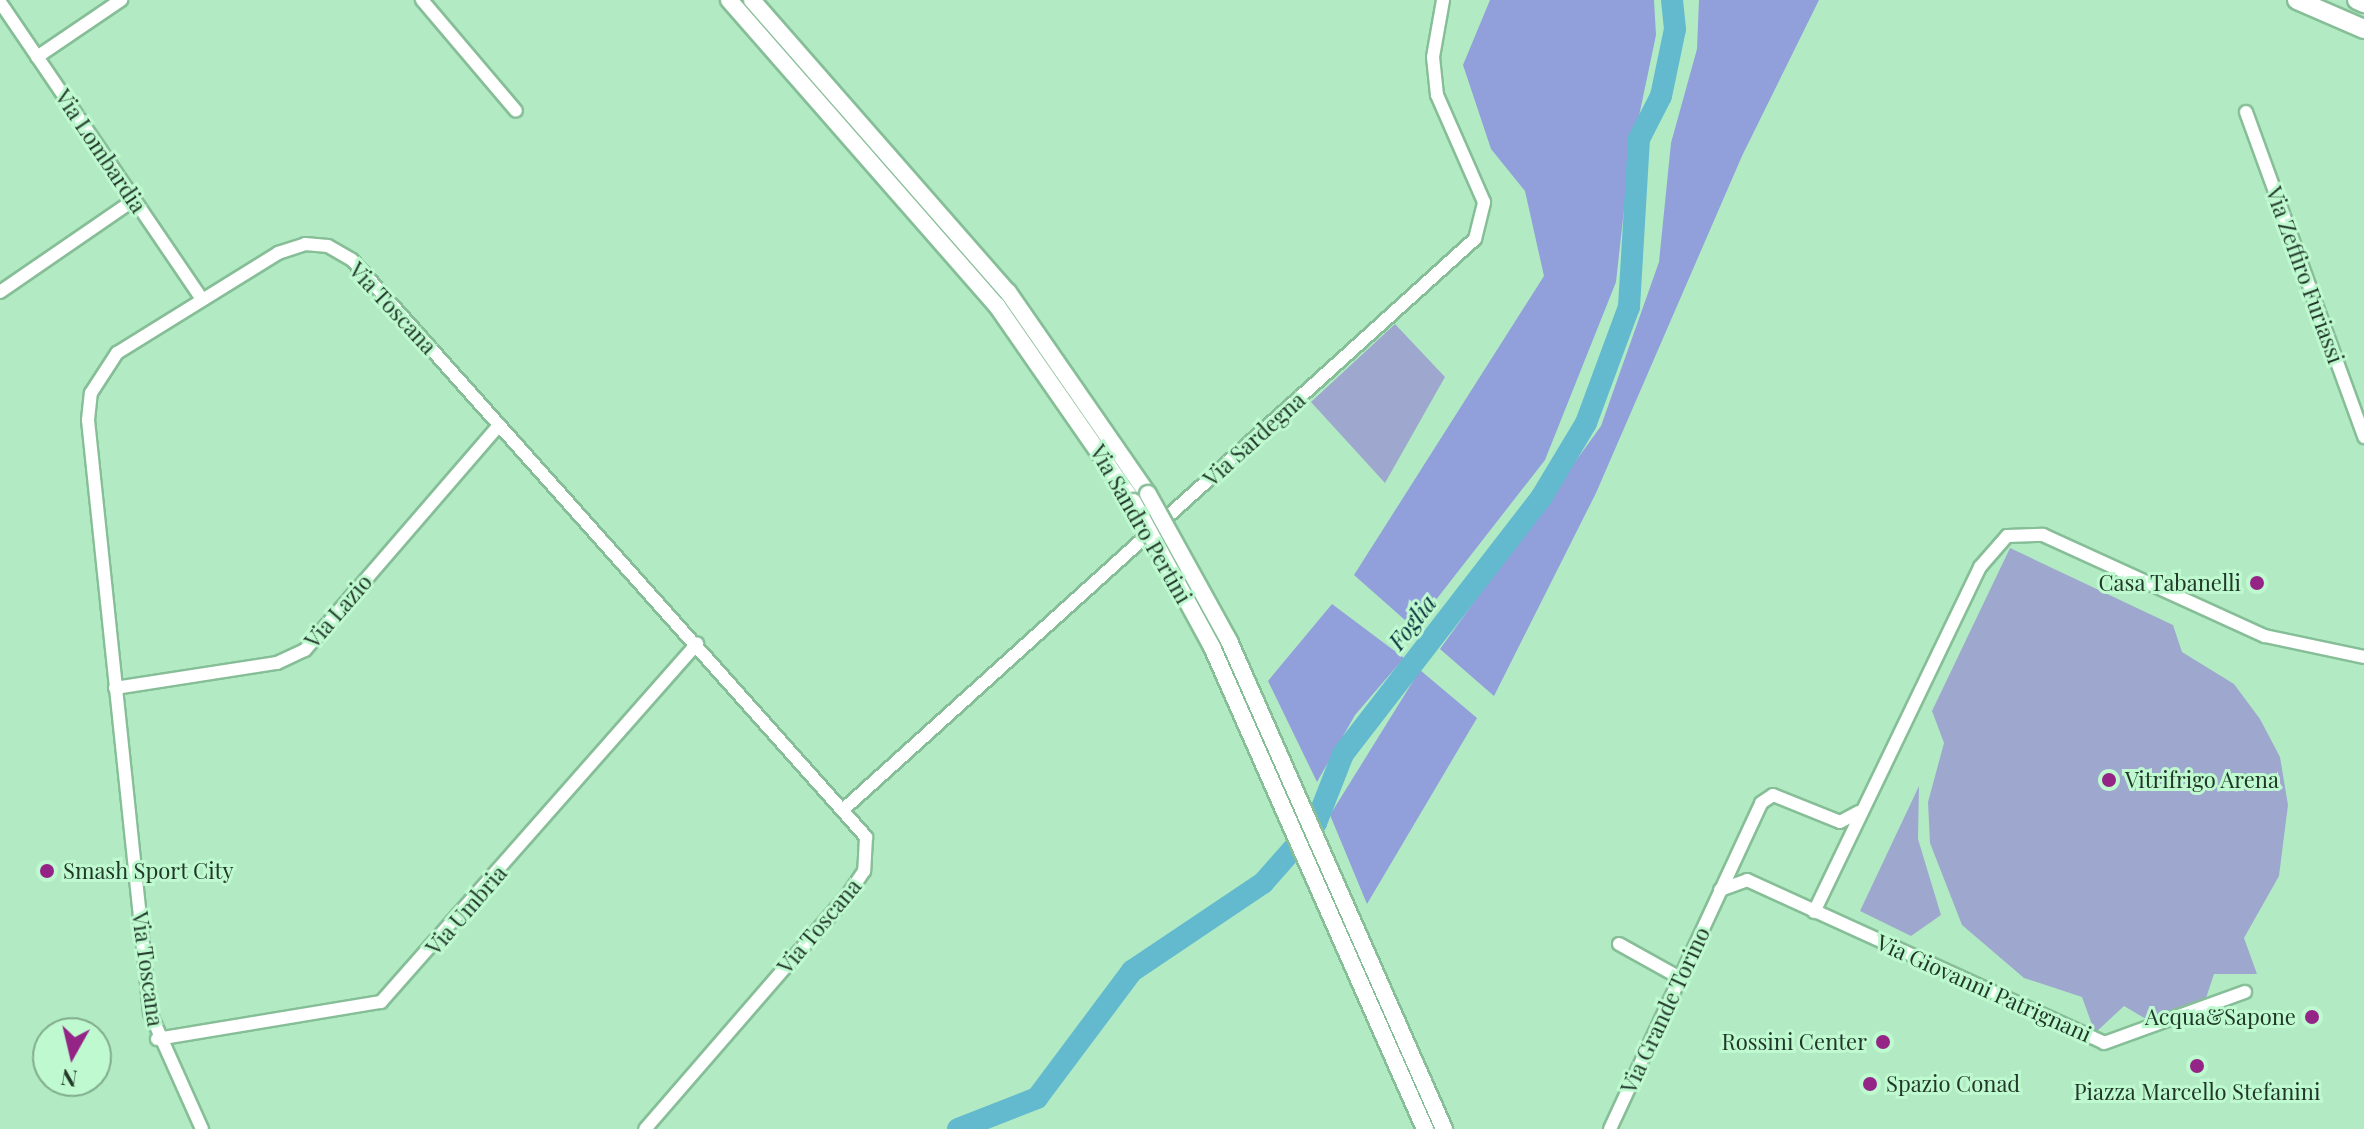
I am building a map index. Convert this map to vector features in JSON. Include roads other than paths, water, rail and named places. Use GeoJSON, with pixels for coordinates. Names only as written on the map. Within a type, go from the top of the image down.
{"type":"FeatureCollection","features":[{"type":"Feature","properties":{"kind":"highway"},"geometry":{"type":"LineString","coordinates":[[2297,0],[2364,29]]}},
{"type":"Feature","properties":{"kind":"highway"},"geometry":{"type":"LineString","coordinates":[[2357,0],[2364,3]]}},
{"type":"Feature","properties":{"kind":"main road","name":"Via Sandro Pertini"},"geometry":{"type":"LineString","coordinates":[[729,0],[997,306],[1133,502],[1212,647],[1425,1129]]}},
{"type":"Feature","properties":{"kind":"main road","name":"Via Sandro Pertini"},"geometry":{"type":"LineString","coordinates":[[752,0],[1008,292],[1148,494],[1229,641],[1444,1129]]}},
{"type":"Feature","properties":{"kind":"street"},"geometry":{"type":"LineString","coordinates":[[37,57],[121,0]]}},
{"type":"Feature","properties":{"kind":"street"},"geometry":{"type":"LineString","coordinates":[[422,0],[516,111]]}},
{"type":"Feature","properties":{"kind":"street","name":"Via Sardegna"},"geometry":{"type":"LineString","coordinates":[[845,808],[1475,239],[1484,202],[1437,95],[1433,57],[1443,0]]}},
{"type":"Feature","properties":{"kind":"street","name":"Via Lombardia"},"geometry":{"type":"LineString","coordinates":[[0,2],[202,299]]}},
{"type":"Feature","properties":{"kind":"street","name":"Via Zeffiro Furiassi"},"geometry":{"type":"LineString","coordinates":[[2246,112],[2364,437]]}},
{"type":"Feature","properties":{"kind":"street"},"geometry":{"type":"LineString","coordinates":[[0,292],[134,200]]}},
{"type":"Feature","properties":{"kind":"street","name":"Via Toscana"},"geometry":{"type":"LineString","coordinates":[[202,1129],[157,1039],[115,688],[91,393],[117,353],[202,299],[278,253],[328,246],[352,260],[845,808],[866,837],[864,871],[645,1129]]}},
{"type":"Feature","properties":{"kind":"street","name":"Via Lazio"},"geometry":{"type":"LineString","coordinates":[[115,688],[277,663],[305,650],[499,425]]}},
{"type":"Feature","properties":{"kind":"street"},"geometry":{"type":"LineString","coordinates":[[1720,890],[1737,877],[1814,912],[1980,567],[2007,536],[2043,535],[2265,636],[2364,657]]}},
{"type":"Feature","properties":{"kind":"street","name":"Via Umbria"},"geometry":{"type":"LineString","coordinates":[[157,1039],[363,1009],[396,992],[697,643]]}},
{"type":"Feature","properties":{"kind":"street","name":"Via Grande Torino"},"geometry":{"type":"LineString","coordinates":[[1610,1129],[1766,797],[1840,822],[1862,809]]}},
{"type":"Feature","properties":{"kind":"street","name":"Via Giovanni Patrignani"},"geometry":{"type":"LineString","coordinates":[[1814,912],[2104,1043],[2245,992]]}},
{"type":"Feature","properties":{"kind":"street"},"geometry":{"type":"LineString","coordinates":[[1619,944],[1680,978]]}},
{"type":"Feature","properties":{"kind":"waterway","name":"Foglia"},"geometry":{"type":"LineString","coordinates":[[958,1129],[1037,1098],[1132,971],[1263,883],[1316,823],[1343,754],[1541,498],[1586,423],[1629,307],[1639,139],[1661,96],[1675,29],[1672,0]]}},
{"type":"Feature","properties":{"kind":"place","name":"Casa Tabanelli"},"geometry":{"type":"Point","coordinates":[2257,583]}},
{"type":"Feature","properties":{"kind":"place","name":"Vitrifrigo Arena"},"geometry":{"type":"Point","coordinates":[2109,780]}},
{"type":"Feature","properties":{"kind":"place","name":"Smash Sport City"},"geometry":{"type":"Point","coordinates":[47,871]}},
{"type":"Feature","properties":{"kind":"place","name":"Acqua&Sapone"},"geometry":{"type":"Point","coordinates":[2312,1017]}},
{"type":"Feature","properties":{"kind":"place","name":"Rossini Center"},"geometry":{"type":"Point","coordinates":[1883,1042]}},
{"type":"Feature","properties":{"kind":"place","name":"Piazza Marcello Stefanini"},"geometry":{"type":"Point","coordinates":[2197,1066]}},
{"type":"Feature","properties":{"kind":"place","name":"Spazio Conad"},"geometry":{"type":"Point","coordinates":[1870,1084]}}]}
